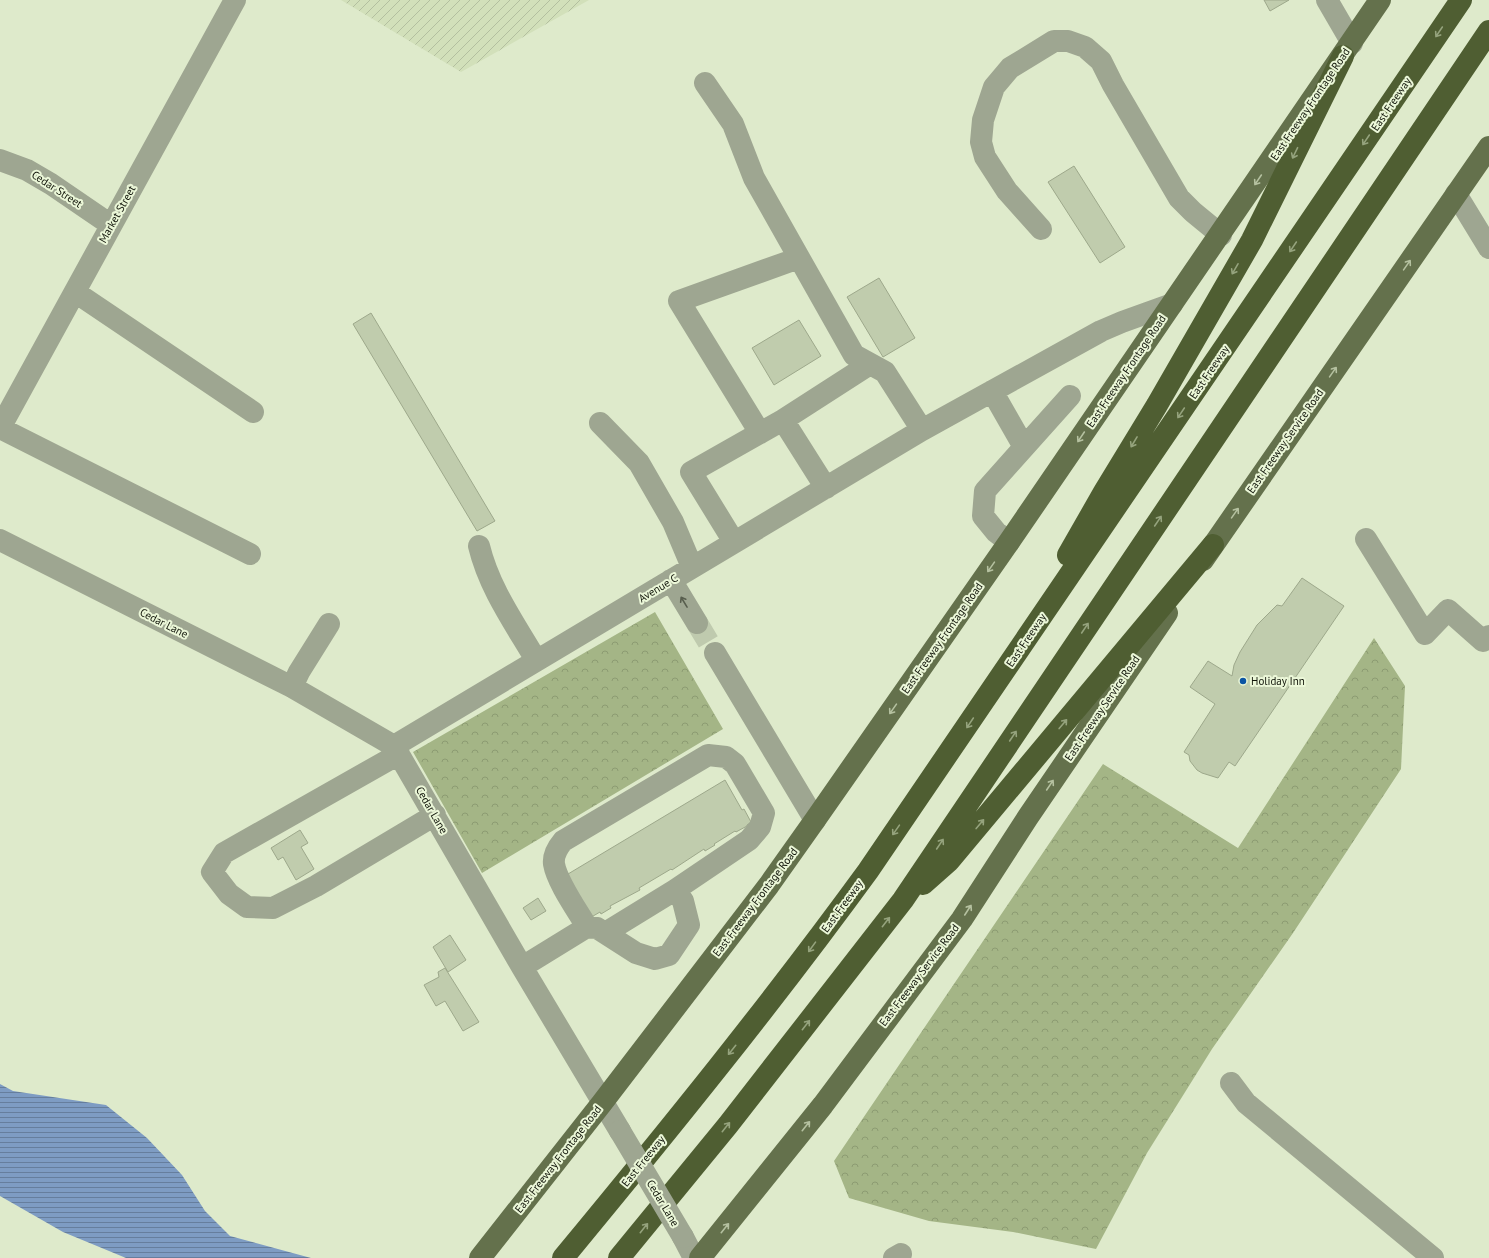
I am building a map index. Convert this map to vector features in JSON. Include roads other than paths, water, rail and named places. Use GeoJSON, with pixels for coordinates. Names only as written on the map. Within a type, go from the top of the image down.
{"type":"FeatureCollection","features":[{"type":"Feature","properties":{"kind":"highway","name":"East Freeway"},"geometry":{"type":"LineString","coordinates":[[563,1258],[647,1157],[807,954],[868,871],[1461,0]]}},
{"type":"Feature","properties":{"kind":"highway"},"geometry":{"type":"LineString","coordinates":[[619,1258],[728,1125],[903,900],[1489,31]]}},
{"type":"Feature","properties":{"kind":"highway"},"geometry":{"type":"LineString","coordinates":[[992,691],[1104,492],[1157,405],[1252,240],[1347,50]]}},
{"type":"Feature","properties":{"kind":"highway"},"geometry":{"type":"LineString","coordinates":[[903,900],[949,861],[1213,545]]}},
{"type":"Feature","properties":{"kind":"main road","name":"East Freeway Frontage Road"},"geometry":{"type":"LineString","coordinates":[[480,1258],[602,1103],[769,885],[1009,542],[1380,0]]}},
{"type":"Feature","properties":{"kind":"main road","name":"East Freeway Service Road"},"geometry":{"type":"LineString","coordinates":[[700,1258],[823,1104],[962,919],[1030,814],[1213,545],[1489,146]]}},
{"type":"Feature","properties":{"kind":"street","name":"Market Street"},"geometry":{"type":"LineString","coordinates":[[0,428],[235,0]]}},
{"type":"Feature","properties":{"kind":"street"},"geometry":{"type":"LineString","coordinates":[[1327,0],[1347,50]]}},
{"type":"Feature","properties":{"kind":"street"},"geometry":{"type":"LineString","coordinates":[[1041,229],[1007,191],[985,157],[981,142],[983,120],[994,87],[1010,68],[1054,41],[1068,41],[1085,47],[1101,61],[1113,85],[1179,198],[1220,235]]}},
{"type":"Feature","properties":{"kind":"street"},"geometry":{"type":"LineString","coordinates":[[705,83],[733,124],[754,178],[854,355],[885,372],[922,430]]}},
{"type":"Feature","properties":{"kind":"street","name":"Cedar Street"},"geometry":{"type":"LineString","coordinates":[[0,160],[27,170],[52,184],[111,225]]}},
{"type":"Feature","properties":{"kind":"street"},"geometry":{"type":"LineString","coordinates":[[1456,194],[1489,248]]}},
{"type":"Feature","properties":{"kind":"street"},"geometry":{"type":"LineString","coordinates":[[760,433],[679,301],[799,258]]}},
{"type":"Feature","properties":{"kind":"street"},"geometry":{"type":"LineString","coordinates":[[75,292],[253,412]]}},
{"type":"Feature","properties":{"kind":"street","name":"Avenue C"},"geometry":{"type":"LineString","coordinates":[[435,815],[316,886],[273,908],[247,907],[229,894],[212,872],[224,853],[396,750],[536,660],[922,430],[1111,326],[1172,304]]}},
{"type":"Feature","properties":{"kind":"street"},"geometry":{"type":"LineString","coordinates":[[734,542],[691,472],[783,420],[870,364]]}},
{"type":"Feature","properties":{"kind":"street"},"geometry":{"type":"LineString","coordinates":[[992,391],[1024,447]]}},
{"type":"Feature","properties":{"kind":"street"},"geometry":{"type":"LineString","coordinates":[[1009,542],[996,532],[983,516],[985,491],[1070,396]]}},
{"type":"Feature","properties":{"kind":"street"},"geometry":{"type":"LineString","coordinates":[[783,420],[826,488]]}},
{"type":"Feature","properties":{"kind":"street"},"geometry":{"type":"LineString","coordinates":[[600,423],[639,462],[673,522],[692,567]]}},
{"type":"Feature","properties":{"kind":"street"},"geometry":{"type":"LineString","coordinates":[[0,428],[250,554]]}},
{"type":"Feature","properties":{"kind":"street"},"geometry":{"type":"LineString","coordinates":[[1366,539],[1425,634],[1448,610],[1483,641],[1489,636]]}},
{"type":"Feature","properties":{"kind":"street","name":"Cedar Lane"},"geometry":{"type":"LineString","coordinates":[[0,540],[292,687],[396,750],[694,1258]]}},
{"type":"Feature","properties":{"kind":"street"},"geometry":{"type":"LineString","coordinates":[[479,546],[484,565],[497,594],[536,660]]}},
{"type":"Feature","properties":{"kind":"street"},"geometry":{"type":"LineString","coordinates":[[671,580],[697,623]]}},
{"type":"Feature","properties":{"kind":"street"},"geometry":{"type":"LineString","coordinates":[[292,687],[299,672],[329,624]]}},
{"type":"Feature","properties":{"kind":"street"},"geometry":{"type":"LineString","coordinates":[[715,653],[815,820]]}},
{"type":"Feature","properties":{"kind":"street"},"geometry":{"type":"LineString","coordinates":[[522,966],[596,930],[675,890],[749,840],[760,827],[764,813],[736,764],[726,756],[708,755],[563,841],[557,849],[553,863],[559,880],[596,930],[636,954],[655,959],[669,955],[689,925],[683,901],[675,890]]}},
{"type":"Feature","properties":{"kind":"street"},"geometry":{"type":"LineString","coordinates":[[1232,1084],[1246,1103],[1433,1258]]}},
{"type":"Feature","properties":{"kind":"water"},"geometry":{"type":"Polygon","coordinates":[[[0,1084],[13,1091],[106,1105],[147,1138],[182,1175],[205,1211],[230,1236],[311,1258],[126,1258],[63,1232],[0,1196],[0,1084]]]}},
{"type":"Feature","properties":{"kind":"tunnel"},"geometry":{"type":"LineString","coordinates":[[697,623],[715,653]]}},
{"type":"Feature","properties":{"kind":"place","name":"Holiday Inn"},"geometry":{"type":"Point","coordinates":[1243,681]}}]}
